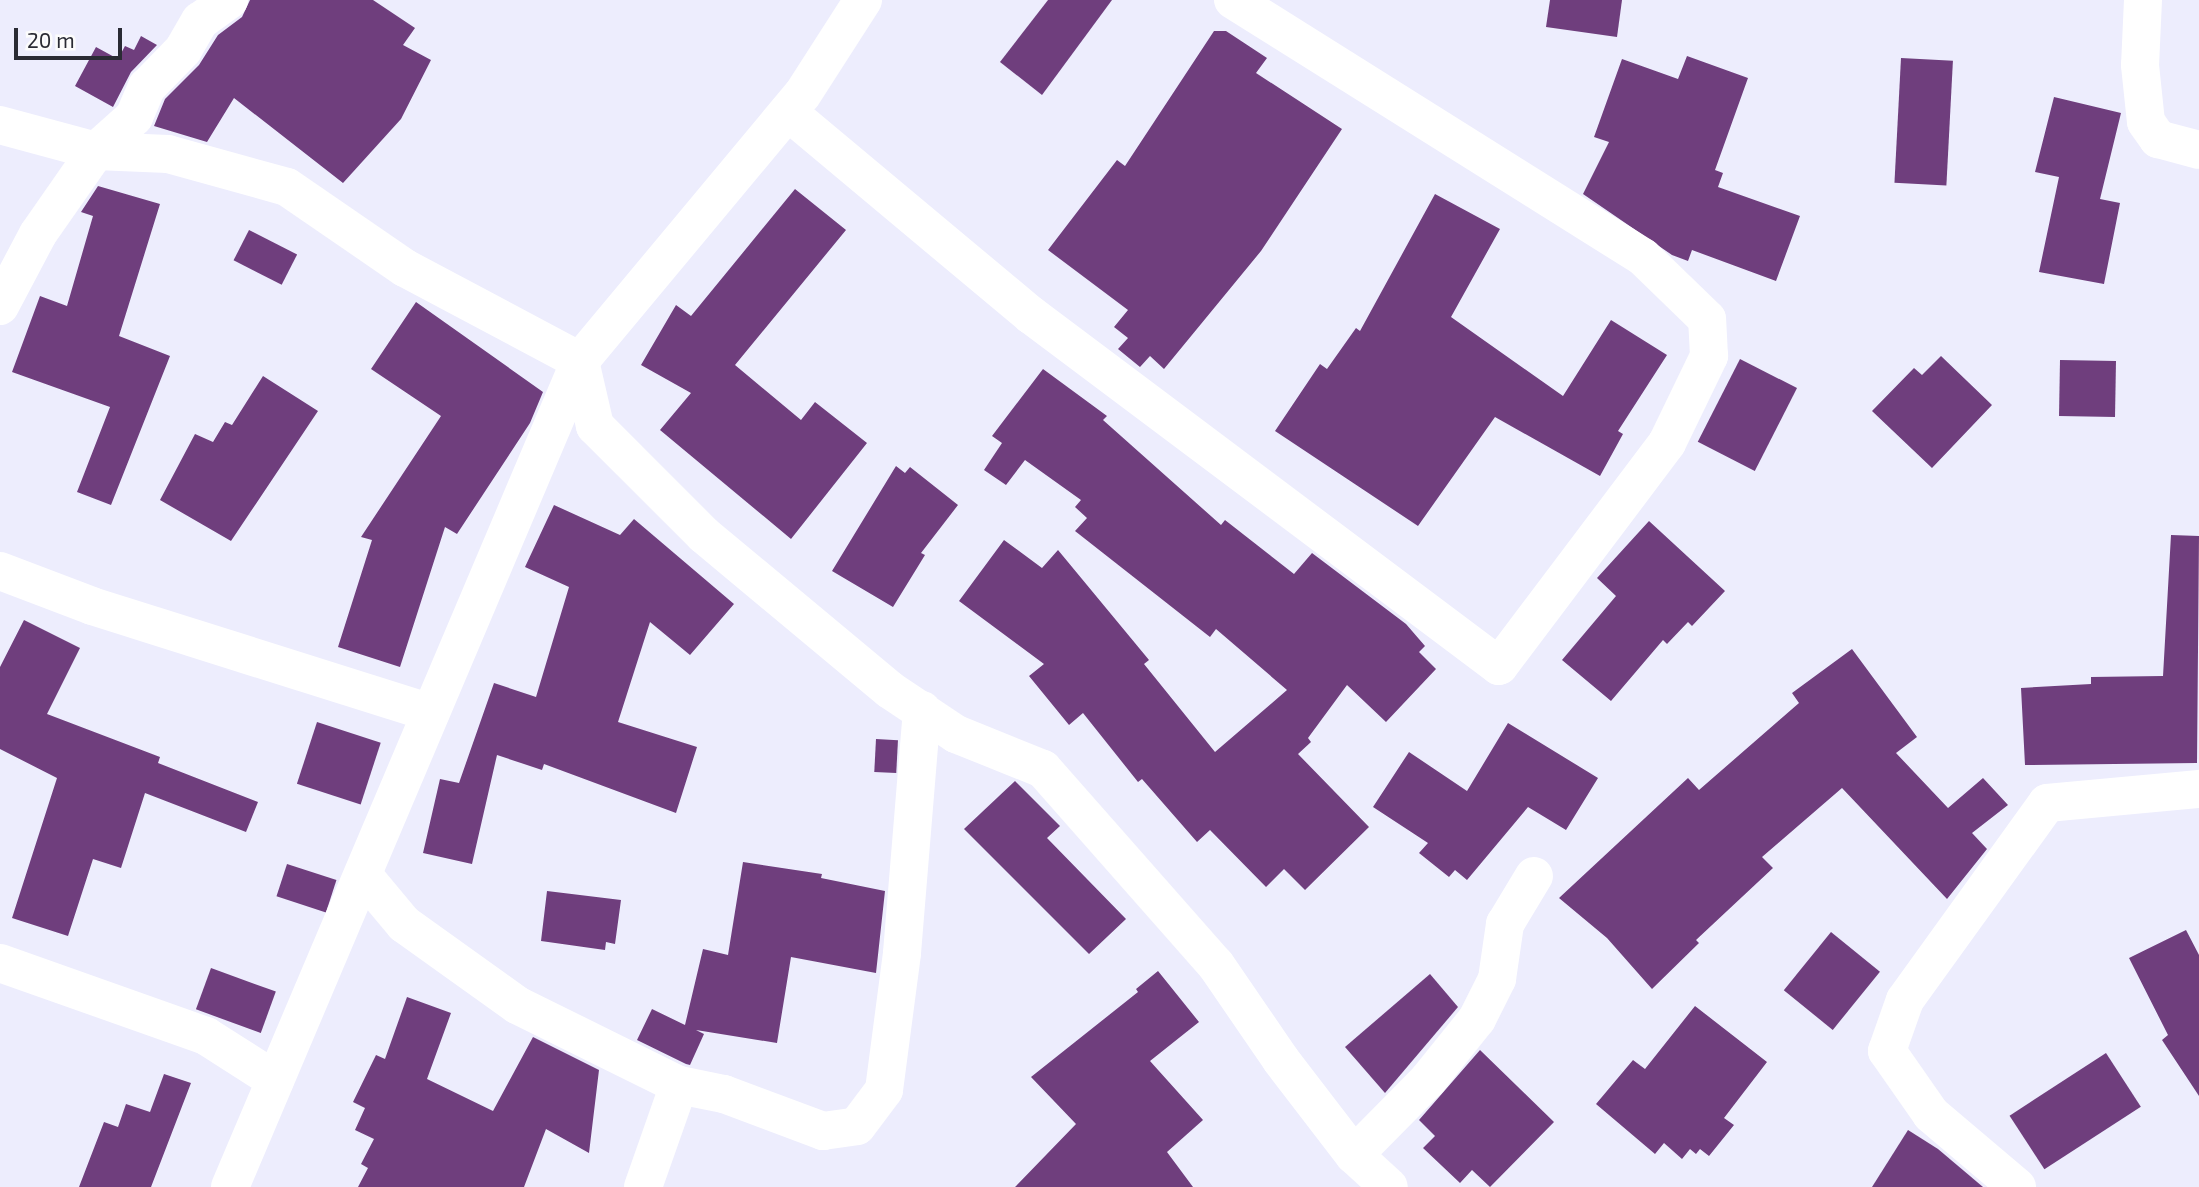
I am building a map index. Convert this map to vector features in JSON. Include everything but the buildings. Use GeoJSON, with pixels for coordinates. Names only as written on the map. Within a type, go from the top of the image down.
{"type":"FeatureCollection","features":[{"type":"Feature","properties":{"kind":"street"},"geometry":{"type":"LineString","coordinates":[[0,306],[38,234],[96,151],[134,117],[147,87],[183,50],[200,22],[229,0]]}},
{"type":"Feature","properties":{"kind":"street"},"geometry":{"type":"LineString","coordinates":[[230,1187],[580,361],[788,112],[863,0]]}},
{"type":"Feature","properties":{"kind":"street"},"geometry":{"type":"LineString","coordinates":[[788,112],[1031,315],[1499,666],[1667,443],[1709,356],[1707,319],[1643,257],[1233,0]]}},
{"type":"Feature","properties":{"kind":"street"},"geometry":{"type":"LineString","coordinates":[[2143,0],[2140,65],[2146,122],[2158,139],[2199,150]]}},
{"type":"Feature","properties":{"kind":"street"},"geometry":{"type":"LineString","coordinates":[[0,125],[96,151],[168,154],[287,187],[405,268],[580,361],[595,426],[704,535],[890,690],[956,734],[1044,769],[1216,965],[1354,1155],[1388,1187]]}},
{"type":"Feature","properties":{"kind":"street"},"geometry":{"type":"LineString","coordinates":[[0,570],[92,606],[431,713]]}},
{"type":"Feature","properties":{"kind":"street"},"geometry":{"type":"LineString","coordinates":[[363,875],[404,924],[517,1005],[679,1085],[724,1094],[823,1131],[857,1126],[884,1090],[902,953],[922,710]]}},
{"type":"Feature","properties":{"kind":"street"},"geometry":{"type":"LineString","coordinates":[[2017,1187],[1931,1114],[1887,1051],[1905,1000],[2047,803],[2199,789]]}},
{"type":"Feature","properties":{"kind":"street"},"geometry":{"type":"LineString","coordinates":[[1354,1155],[1428,1080],[1477,1019],[1497,979],[1505,924],[1534,876]]}},
{"type":"Feature","properties":{"kind":"street"},"geometry":{"type":"LineString","coordinates":[[0,963],[206,1036],[275,1080]]}},
{"type":"Feature","properties":{"kind":"street"},"geometry":{"type":"LineString","coordinates":[[643,1187],[679,1085]]}}]}
